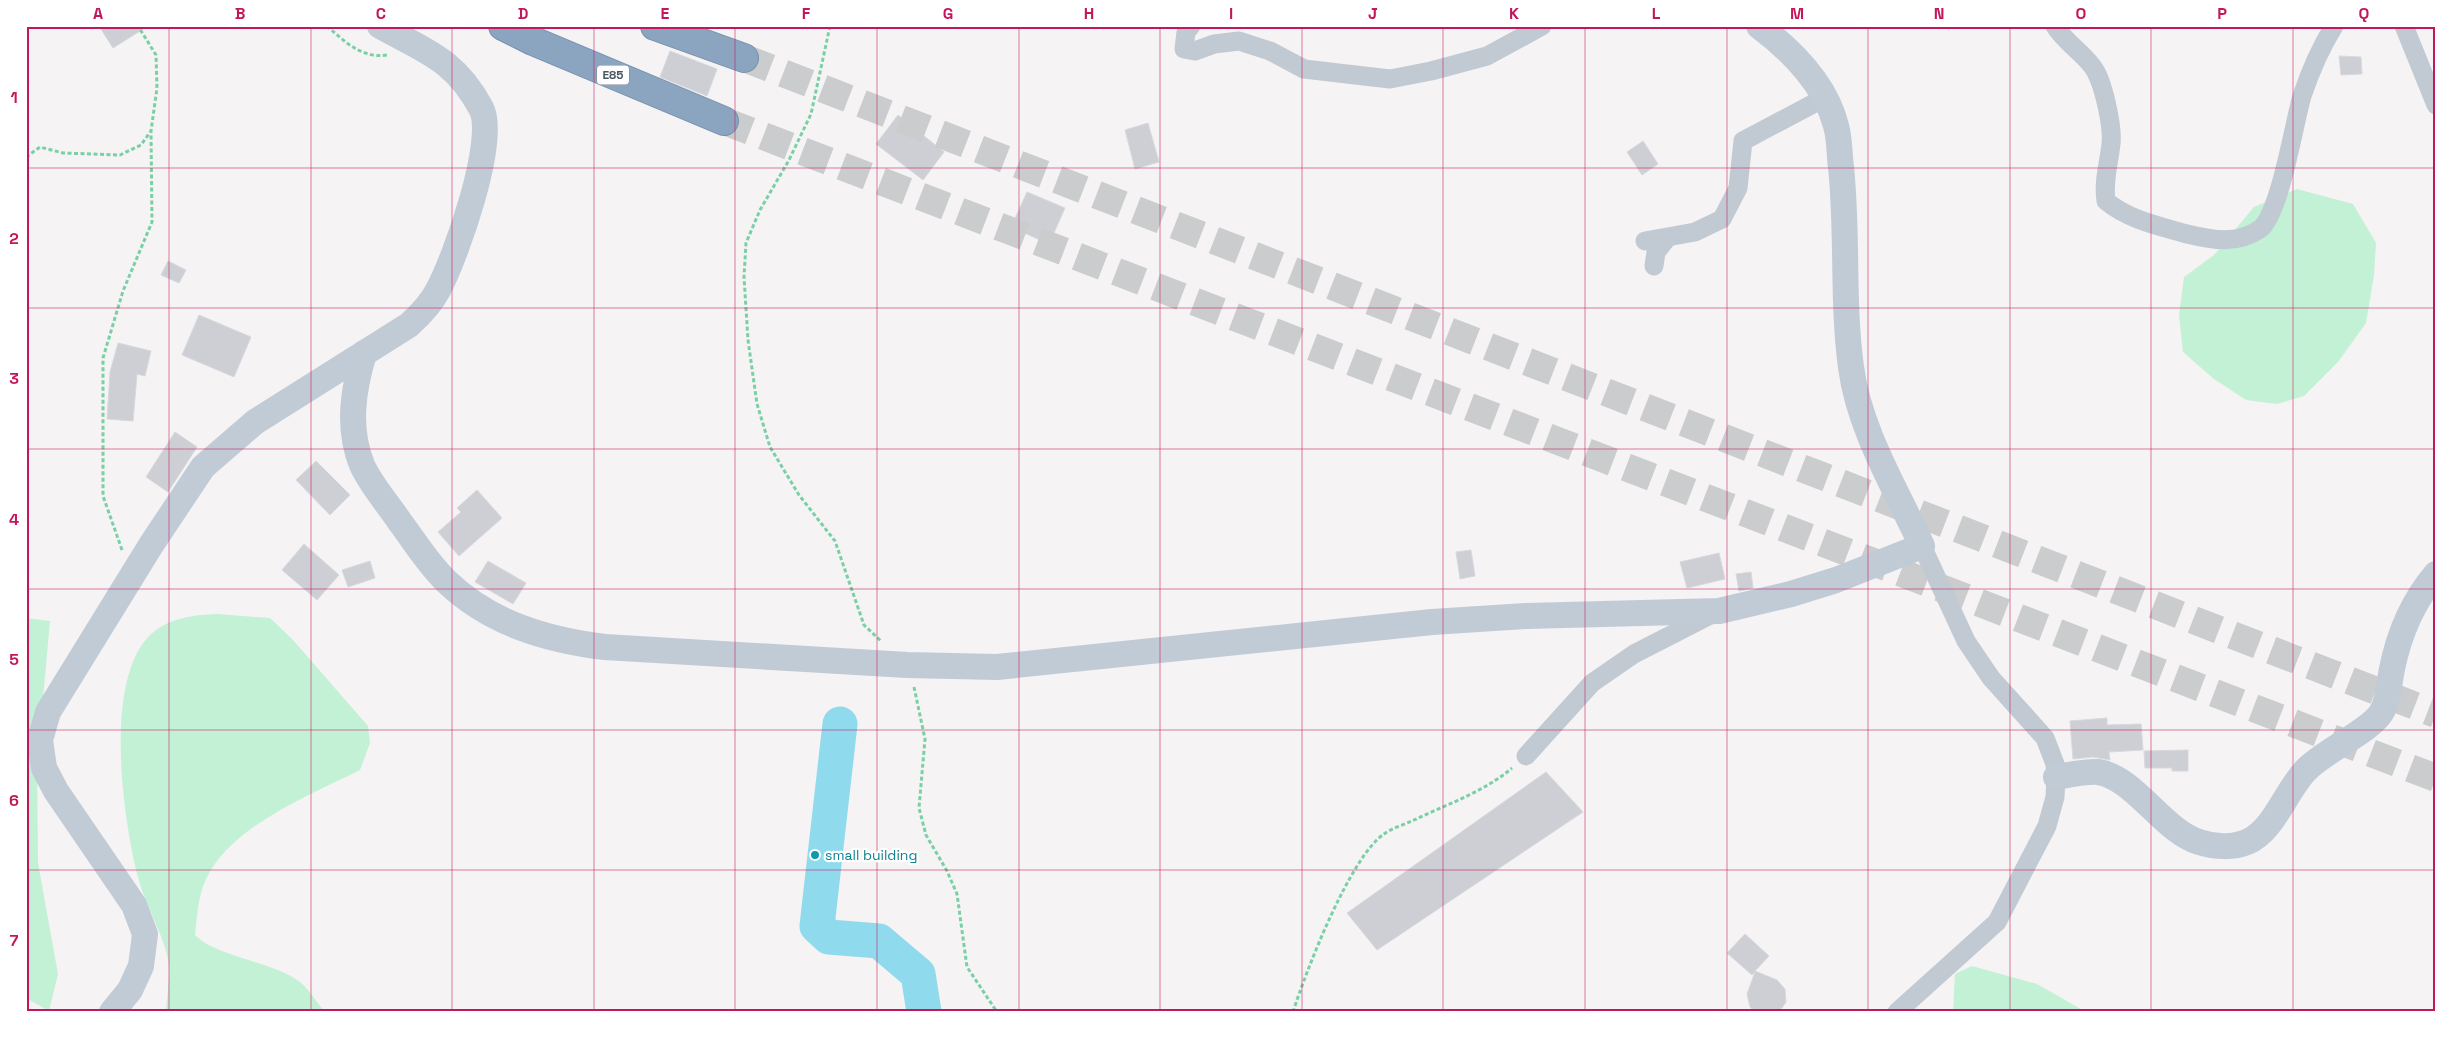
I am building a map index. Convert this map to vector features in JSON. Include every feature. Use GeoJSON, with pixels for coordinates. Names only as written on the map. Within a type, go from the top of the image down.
{"type":"FeatureCollection","features":[{"type":"Feature","properties":{"kind":"highway","name":"E85"},"geometry":{"type":"LineString","coordinates":[[503,26],[533,42],[724,121]]}},
{"type":"Feature","properties":{"kind":"highway"},"geometry":{"type":"LineString","coordinates":[[655,26],[744,58]]}},
{"type":"Feature","properties":{"kind":"street"},"geometry":{"type":"LineString","coordinates":[[112,1012],[130,990],[141,966],[145,934],[134,905],[56,791],[44,768],[40,740],[48,712],[129,580],[203,467],[255,422],[409,325],[429,304],[444,278],[476,187],[486,134],[482,110],[459,74],[443,60],[380,26]]}},
{"type":"Feature","properties":{"kind":"street"},"geometry":{"type":"LineString","coordinates":[[1191,26],[1186,32],[1184,49],[1195,51],[1214,44],[1239,41],[1270,51],[1304,69],[1390,79],[1432,71],[1487,56],[1542,26]]}},
{"type":"Feature","properties":{"kind":"street"},"geometry":{"type":"LineString","coordinates":[[1759,26],[1784,45],[1806,71],[1824,98],[1836,126],[1844,193],[1851,368],[1861,411],[1966,641],[1991,678],[2045,738],[2055,764],[2055,797],[2047,826],[1997,922],[1896,1012]]}},
{"type":"Feature","properties":{"kind":"street"},"geometry":{"type":"LineString","coordinates":[[2055,26],[2062,37],[2095,70],[2100,80],[2111,141],[2104,188],[2106,201],[2120,212],[2158,226],[2205,238],[2235,241],[2261,228],[2272,210],[2302,95],[2325,40],[2334,26]]}},
{"type":"Feature","properties":{"kind":"street"},"geometry":{"type":"LineString","coordinates":[[2404,26],[2436,105]]}},
{"type":"Feature","properties":{"kind":"street"},"geometry":{"type":"LineString","coordinates":[[1645,241],[1695,232],[1722,219],[1738,188],[1743,141],[1824,98]]}},
{"type":"Feature","properties":{"kind":"street"},"geometry":{"type":"LineString","coordinates":[[1654,266],[1656,252],[1668,237]]}},
{"type":"Feature","properties":{"kind":"street"},"geometry":{"type":"LineString","coordinates":[[364,353],[352,401],[354,434],[362,465],[424,555],[446,581],[473,604],[506,622],[534,634],[567,643],[605,647],[907,664],[997,667],[1432,622],[1526,616],[1718,610],[1791,594],[1836,580],[1922,546]]}},
{"type":"Feature","properties":{"kind":"street"},"geometry":{"type":"LineString","coordinates":[[2056,777],[2088,773],[2106,774],[2140,798],[2175,830],[2190,839],[2210,846],[2226,846],[2247,842],[2263,833],[2296,781],[2306,769],[2381,713],[2397,645],[2404,626],[2426,585],[2436,574]]}},
{"type":"Feature","properties":{"kind":"street"},"geometry":{"type":"LineString","coordinates":[[1526,756],[1592,683],[1634,654],[1718,610]]}},
{"type":"Feature","properties":{"kind":"path"},"geometry":{"type":"LineString","coordinates":[[129,580],[122,549],[103,496],[102,358],[123,291],[152,222],[151,131],[157,88],[156,55],[138,26]]}},
{"type":"Feature","properties":{"kind":"path"},"geometry":{"type":"LineString","coordinates":[[830,26],[811,114],[789,160],[760,210],[746,243],[744,277],[748,340],[757,404],[770,447],[799,495],[835,541],[864,625],[907,664],[917,694],[925,739],[919,808],[926,835],[947,871],[957,894],[968,967],[997,1012]]}},
{"type":"Feature","properties":{"kind":"path"},"geometry":{"type":"LineString","coordinates":[[26,157],[40,147],[63,153],[120,155],[141,145],[151,131]]}},
{"type":"Feature","properties":{"kind":"path"},"geometry":{"type":"LineString","coordinates":[[1293,1012],[1306,971],[1358,862],[1383,834],[1473,792],[1504,775],[1526,756]]}},
{"type":"Feature","properties":{"kind":"green space"},"geometry":{"type":"Polygon","coordinates":[[[2297,189],[2353,204],[2376,243],[2374,275],[2366,323],[2338,362],[2304,396],[2277,404],[2246,400],[2214,379],[2183,352],[2179,315],[2184,277],[2214,255],[2254,207],[2297,189]]]}},
{"type":"Feature","properties":{"kind":"green space"},"geometry":{"type":"Polygon","coordinates":[[[217,614],[270,618],[293,640],[368,726],[370,743],[360,770],[274,814],[234,843],[218,860],[206,879],[198,906],[195,935],[216,949],[275,969],[300,982],[325,1012],[166,1012],[169,978],[168,959],[162,938],[138,877],[127,820],[121,747],[122,711],[128,677],[139,650],[156,630],[178,619],[217,614]]]}},
{"type":"Feature","properties":{"kind":"green space"},"geometry":{"type":"Polygon","coordinates":[[[26,618],[50,621],[37,764],[38,863],[58,974],[49,1011],[26,998],[26,618]]]}},
{"type":"Feature","properties":{"kind":"green space"},"geometry":{"type":"Polygon","coordinates":[[[1972,966],[2037,984],[2086,1012],[1953,1012],[1955,974],[1972,966]]]}},
{"type":"Feature","properties":{"kind":"building"},"geometry":{"type":"Polygon","coordinates":[[[99,26],[148,26],[113,48],[99,26]]]}},
{"type":"Feature","properties":{"kind":"building"},"geometry":{"type":"Polygon","coordinates":[[[670,51],[717,69],[707,96],[660,77],[670,51]]]}},
{"type":"Feature","properties":{"kind":"building"},"geometry":{"type":"Polygon","coordinates":[[[2339,56],[2361,57],[2362,74],[2341,75],[2339,56]]]}},
{"type":"Feature","properties":{"kind":"building"},"geometry":{"type":"Polygon","coordinates":[[[898,115],[944,152],[923,180],[876,144],[898,115]]]}},
{"type":"Feature","properties":{"kind":"building"},"geometry":{"type":"Polygon","coordinates":[[[1148,123],[1159,162],[1135,169],[1125,130],[1148,123]]]}},
{"type":"Feature","properties":{"kind":"building"},"geometry":{"type":"Polygon","coordinates":[[[1643,141],[1658,164],[1642,175],[1627,152],[1643,141]]]}},
{"type":"Feature","properties":{"kind":"building"},"geometry":{"type":"Polygon","coordinates":[[[1027,192],[1065,208],[1049,244],[1011,227],[1027,192]]]}},
{"type":"Feature","properties":{"kind":"building"},"geometry":{"type":"Polygon","coordinates":[[[168,261],[186,270],[179,283],[161,275],[168,261]]]}},
{"type":"Feature","properties":{"kind":"building"},"geometry":{"type":"Polygon","coordinates":[[[199,315],[251,337],[234,377],[182,355],[199,315]]]}},
{"type":"Feature","properties":{"kind":"building"},"geometry":{"type":"Polygon","coordinates":[[[118,343],[151,351],[145,376],[137,374],[133,421],[107,419],[110,372],[118,343]]]}},
{"type":"Feature","properties":{"kind":"building"},"geometry":{"type":"Polygon","coordinates":[[[175,432],[197,447],[168,492],[146,477],[175,432]]]}},
{"type":"Feature","properties":{"kind":"building"},"geometry":{"type":"Polygon","coordinates":[[[316,461],[350,495],[330,515],[296,480],[316,461]]]}},
{"type":"Feature","properties":{"kind":"building"},"geometry":{"type":"Polygon","coordinates":[[[477,490],[502,518],[459,556],[438,532],[461,512],[457,508],[477,490]]]}},
{"type":"Feature","properties":{"kind":"building"},"geometry":{"type":"Polygon","coordinates":[[[304,544],[339,575],[317,600],[282,570],[304,544]]]}},
{"type":"Feature","properties":{"kind":"building"},"geometry":{"type":"Polygon","coordinates":[[[1471,550],[1475,576],[1460,579],[1456,552],[1471,550]]]}},
{"type":"Feature","properties":{"kind":"building"},"geometry":{"type":"Polygon","coordinates":[[[1719,553],[1725,579],[1687,588],[1680,562],[1719,553]]]}},
{"type":"Feature","properties":{"kind":"building"},"geometry":{"type":"Polygon","coordinates":[[[370,561],[375,578],[348,587],[342,570],[370,561]]]}},
{"type":"Feature","properties":{"kind":"building"},"geometry":{"type":"Polygon","coordinates":[[[488,561],[526,583],[513,604],[475,582],[488,561]]]}},
{"type":"Feature","properties":{"kind":"building"},"geometry":{"type":"Polygon","coordinates":[[[1751,572],[1753,588],[1739,591],[1736,574],[1751,572]]]}},
{"type":"Feature","properties":{"kind":"building"},"geometry":{"type":"Polygon","coordinates":[[[2107,718],[2107,725],[2141,724],[2143,750],[2109,752],[2110,760],[2093,757],[2073,759],[2070,721],[2107,718]]]}},
{"type":"Feature","properties":{"kind":"building"},"geometry":{"type":"Polygon","coordinates":[[[2188,750],[2188,771],[2172,771],[2172,768],[2145,768],[2144,751],[2188,750]]]}},
{"type":"Feature","properties":{"kind":"building"},"geometry":{"type":"Polygon","coordinates":[[[1546,772],[1583,812],[1377,950],[1347,913],[1546,772]]]}},
{"type":"Feature","properties":{"kind":"building"},"geometry":{"type":"Polygon","coordinates":[[[1745,934],[1769,956],[1755,971],[1777,980],[1785,989],[1786,1002],[1779,1012],[1754,1012],[1750,1007],[1747,994],[1755,972],[1752,975],[1727,953],[1745,934]]]}},
{"type":"Feature","properties":{"kind":"waterway"},"geometry":{"type":"LineString","coordinates":[[840,724],[817,926],[829,937],[879,941],[918,974],[924,1012]]}},
{"type":"Feature","properties":{"kind":"tunnel"},"geometry":{"type":"LineString","coordinates":[[744,58],[2436,714]]}},
{"type":"Feature","properties":{"kind":"tunnel"},"geometry":{"type":"LineString","coordinates":[[724,121],[2436,778]]}},
{"type":"Feature","properties":{"kind":"place","name":"small building"},"geometry":{"type":"Point","coordinates":[815,855]}}]}
